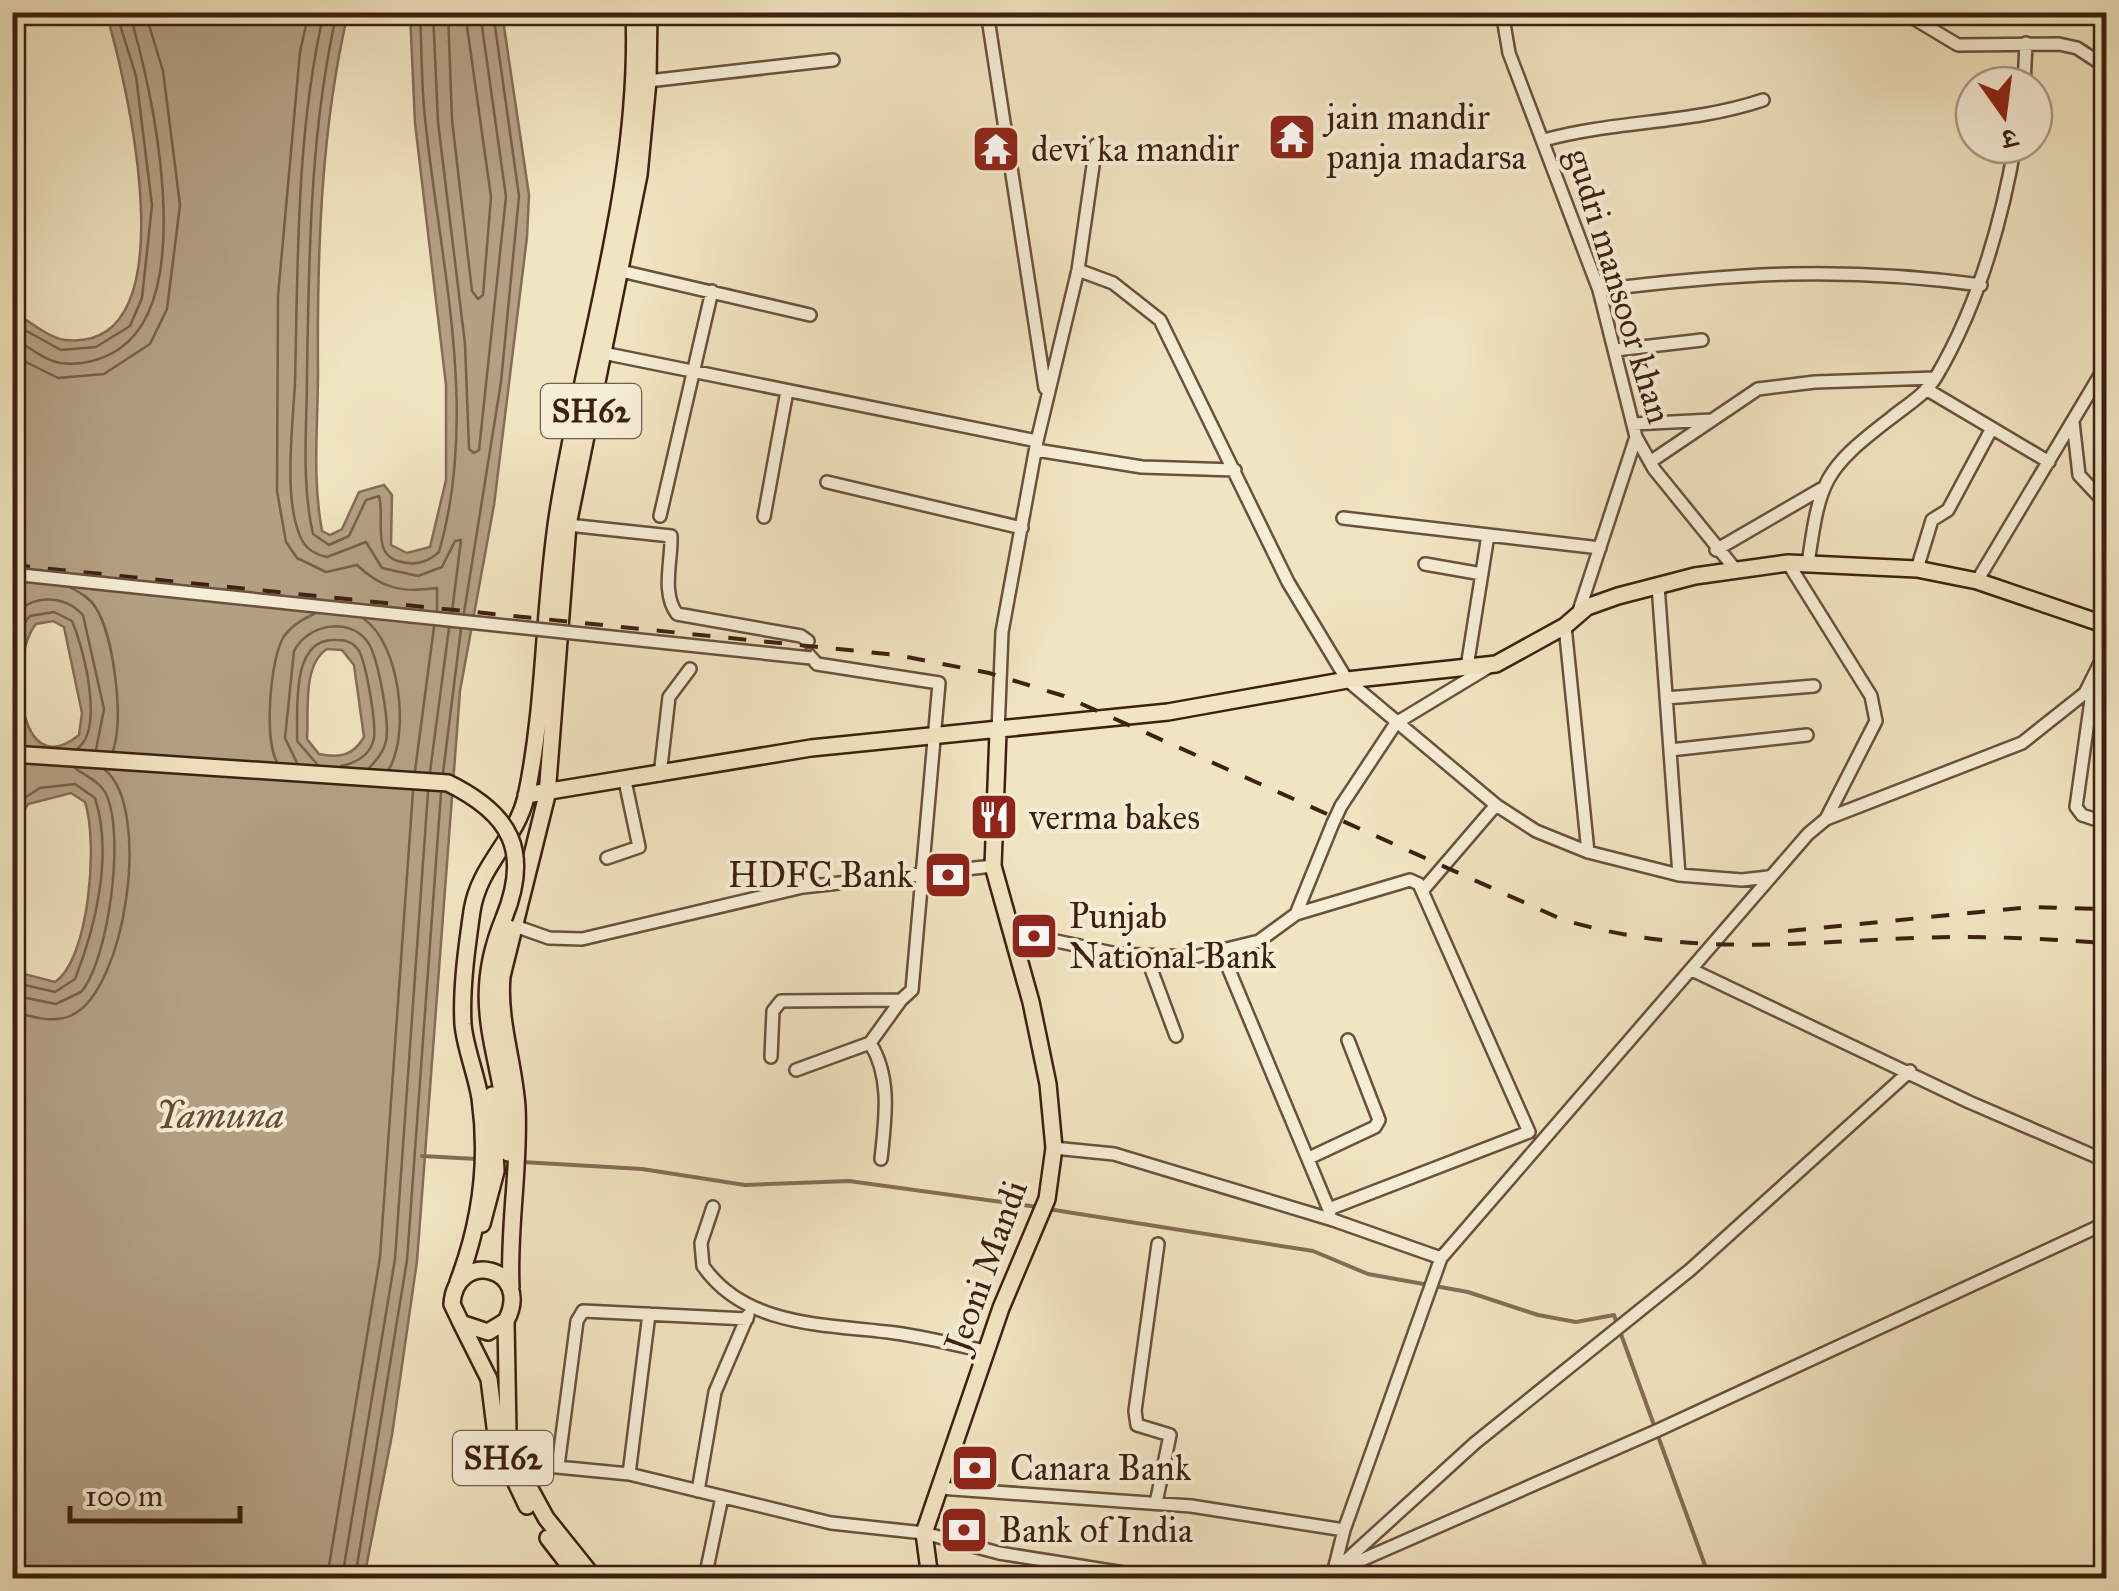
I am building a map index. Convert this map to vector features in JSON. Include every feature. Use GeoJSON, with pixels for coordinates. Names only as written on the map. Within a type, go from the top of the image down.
{"type":"FeatureCollection","features":[{"type":"Feature","properties":{"kind":"main road","name":"SH62"},"geometry":{"type":"LineString","coordinates":[[458,1282],[501,1171],[502,1147],[464,1024],[472,911],[478,881],[515,829],[539,726],[558,509],[625,173],[636,76],[634,12]]}},
{"type":"Feature","properties":{"kind":"main road","name":"SH62"},"geometry":{"type":"LineString","coordinates":[[511,1287],[501,1171],[502,1147],[517,1104],[499,1003],[510,922],[546,794],[568,524],[639,174],[648,81],[649,12]]}},
{"type":"Feature","properties":{"kind":"main road"},"geometry":{"type":"LineString","coordinates":[[526,795],[625,782],[736,758],[1168,712],[1347,680],[1496,664],[1571,621],[1587,607],[1658,585],[1788,562],[1917,569],[1978,581],[2106,625]]}},
{"type":"Feature","properties":{"kind":"main road","name":"Jeoni Mandi"},"geometry":{"type":"LineString","coordinates":[[930,1578],[924,1533],[986,1350],[1047,1199],[1054,1148],[1048,1084],[1014,932],[993,866],[998,732]]}},
{"type":"Feature","properties":{"kind":"main road"},"geometry":{"type":"LineString","coordinates":[[12,754],[448,783],[478,797],[501,821],[515,848],[518,878],[510,922],[484,979],[502,1147]]}},
{"type":"Feature","properties":{"kind":"main road"},"geometry":{"type":"LineString","coordinates":[[486,1270],[504,1278],[511,1287],[513,1308],[506,1321],[488,1332],[461,1324],[452,1304],[458,1282],[466,1275],[486,1270]]}},
{"type":"Feature","properties":{"kind":"main road","name":"SH62"},"geometry":{"type":"LineString","coordinates":[[506,1321],[508,1433],[516,1464],[546,1518],[594,1578]]}},
{"type":"Feature","properties":{"kind":"main road","name":"SH62"},"geometry":{"type":"LineString","coordinates":[[461,1324],[492,1386],[497,1443],[506,1467],[524,1502],[579,1578]]}},
{"type":"Feature","properties":{"kind":"street"},"geometry":{"type":"LineString","coordinates":[[987,12],[1046,397]]}},
{"type":"Feature","properties":{"kind":"street","name":"gudri mansoor khan"},"geometry":{"type":"LineString","coordinates":[[1502,12],[1508,53],[1599,290],[1636,438],[1716,550],[1735,569]]}},
{"type":"Feature","properties":{"kind":"street"},"geometry":{"type":"LineString","coordinates":[[1904,12],[1958,45],[2026,43],[2078,48],[2106,67]]}},
{"type":"Feature","properties":{"kind":"street"},"geometry":{"type":"LineString","coordinates":[[2025,65],[2026,43]]}},
{"type":"Feature","properties":{"kind":"street"},"geometry":{"type":"LineString","coordinates":[[648,81],[833,60]]}},
{"type":"Feature","properties":{"kind":"street"},"geometry":{"type":"LineString","coordinates":[[1544,140],[1630,122],[1695,119],[1764,100]]}},
{"type":"Feature","properties":{"kind":"street"},"geometry":{"type":"LineString","coordinates":[[998,732],[1002,632],[1046,397],[1078,270],[1096,145]]}},
{"type":"Feature","properties":{"kind":"street"},"geometry":{"type":"LineString","coordinates":[[1808,564],[1821,489],[1843,454],[1935,378],[1981,285],[2010,165]]}},
{"type":"Feature","properties":{"kind":"street"},"geometry":{"type":"LineString","coordinates":[[1078,270],[1113,284],[1160,320],[1294,593],[1347,680],[1496,806],[1536,832],[1588,852],[1679,875],[1742,880],[1768,877]]}},
{"type":"Feature","properties":{"kind":"street"},"geometry":{"type":"LineString","coordinates":[[621,271],[810,315]]}},
{"type":"Feature","properties":{"kind":"street"},"geometry":{"type":"LineString","coordinates":[[1599,290],[1788,272],[1890,273],[1981,285]]}},
{"type":"Feature","properties":{"kind":"street"},"geometry":{"type":"LineString","coordinates":[[660,516],[712,291]]}},
{"type":"Feature","properties":{"kind":"street"},"geometry":{"type":"LineString","coordinates":[[1616,350],[1702,340]]}},
{"type":"Feature","properties":{"kind":"street"},"geometry":{"type":"LineString","coordinates":[[603,353],[1142,467],[1236,470]]}},
{"type":"Feature","properties":{"kind":"street"},"geometry":{"type":"LineString","coordinates":[[1978,581],[2073,422],[2101,387],[2106,365]]}},
{"type":"Feature","properties":{"kind":"street"},"geometry":{"type":"LineString","coordinates":[[1650,462],[1747,395],[1775,386],[1935,378]]}},
{"type":"Feature","properties":{"kind":"street"},"geometry":{"type":"LineString","coordinates":[[1926,389],[2049,462]]}},
{"type":"Feature","properties":{"kind":"street"},"geometry":{"type":"LineString","coordinates":[[764,518],[787,391]]}},
{"type":"Feature","properties":{"kind":"street"},"geometry":{"type":"LineString","coordinates":[[1633,424],[1712,420]]}},
{"type":"Feature","properties":{"kind":"street"},"geometry":{"type":"LineString","coordinates":[[2073,422],[2079,475],[2106,504]]}},
{"type":"Feature","properties":{"kind":"street"},"geometry":{"type":"LineString","coordinates":[[1917,569],[1932,520],[1948,510],[1992,428]]}},
{"type":"Feature","properties":{"kind":"street"},"geometry":{"type":"LineString","coordinates":[[1588,852],[1571,621],[1636,438]]}},
{"type":"Feature","properties":{"kind":"street"},"geometry":{"type":"LineString","coordinates":[[827,482],[1022,528]]}},
{"type":"Feature","properties":{"kind":"street"},"geometry":{"type":"LineString","coordinates":[[1716,550],[1821,489]]}},
{"type":"Feature","properties":{"kind":"street"},"geometry":{"type":"LineString","coordinates":[[1344,518],[1600,548]]}},
{"type":"Feature","properties":{"kind":"street"},"geometry":{"type":"LineString","coordinates":[[568,524],[671,536],[668,576],[672,607],[677,614],[801,636],[817,664],[936,679],[940,690],[912,990],[870,1043],[796,1070]]}},
{"type":"Feature","properties":{"kind":"street"},"geometry":{"type":"LineString","coordinates":[[1467,667],[1488,535]]}},
{"type":"Feature","properties":{"kind":"street"},"geometry":{"type":"LineString","coordinates":[[1330,1576],[1441,1258],[1547,1141],[1768,877],[1826,819],[1876,721],[1871,696],[1788,562]]}},
{"type":"Feature","properties":{"kind":"street"},"geometry":{"type":"LineString","coordinates":[[1425,564],[1482,574]]}},
{"type":"Feature","properties":{"kind":"street"},"geometry":{"type":"LineString","coordinates":[[12,574],[809,651]]}},
{"type":"Feature","properties":{"kind":"street"},"geometry":{"type":"LineString","coordinates":[[1658,585],[1679,875]]}},
{"type":"Feature","properties":{"kind":"street"},"geometry":{"type":"LineString","coordinates":[[2106,651],[2094,682],[2076,807],[2082,816],[2106,823]]}},
{"type":"Feature","properties":{"kind":"street"},"geometry":{"type":"LineString","coordinates":[[1296,914],[1341,806],[1396,723],[1466,678],[1496,664]]}},
{"type":"Feature","properties":{"kind":"street"},"geometry":{"type":"LineString","coordinates":[[660,774],[665,711],[672,688],[690,668]]}},
{"type":"Feature","properties":{"kind":"street"},"geometry":{"type":"LineString","coordinates":[[1826,819],[2022,743],[2066,711],[2094,682]]}},
{"type":"Feature","properties":{"kind":"street"},"geometry":{"type":"LineString","coordinates":[[1666,698],[1814,686]]}},
{"type":"Feature","properties":{"kind":"street"},"geometry":{"type":"LineString","coordinates":[[1670,750],[1806,735]]}},
{"type":"Feature","properties":{"kind":"street"},"geometry":{"type":"LineString","coordinates":[[607,858],[639,848],[625,782]]}},
{"type":"Feature","properties":{"kind":"street"},"geometry":{"type":"LineString","coordinates":[[1423,890],[1496,806]]}},
{"type":"Feature","properties":{"kind":"street"},"geometry":{"type":"LineString","coordinates":[[510,922],[548,938],[582,939],[803,887],[993,866]]}},
{"type":"Feature","properties":{"kind":"street"},"geometry":{"type":"LineString","coordinates":[[1014,932],[1147,958],[1222,953],[1259,941],[1296,914],[1410,880],[1423,890],[1529,1132],[1547,1141]]}},
{"type":"Feature","properties":{"kind":"street"},"geometry":{"type":"LineString","coordinates":[[1222,953],[1331,1214]]}},
{"type":"Feature","properties":{"kind":"street"},"geometry":{"type":"LineString","coordinates":[[1147,958],[1176,1036]]}},
{"type":"Feature","properties":{"kind":"street"},"geometry":{"type":"LineString","coordinates":[[1692,970],[1969,1102],[2106,1161]]}},
{"type":"Feature","properties":{"kind":"street"},"geometry":{"type":"LineString","coordinates":[[771,1057],[773,1011],[781,1002],[901,1000]]}},
{"type":"Feature","properties":{"kind":"street"},"geometry":{"type":"LineString","coordinates":[[1308,1158],[1375,1127],[1379,1120],[1348,1040]]}},
{"type":"Feature","properties":{"kind":"street"},"geometry":{"type":"LineString","coordinates":[[870,1043],[879,1057],[886,1094],[881,1159]]}},
{"type":"Feature","properties":{"kind":"street"},"geometry":{"type":"LineString","coordinates":[[1330,1576],[1475,1443],[1690,1270],[1910,1072]]}},
{"type":"Feature","properties":{"kind":"street"},"geometry":{"type":"LineString","coordinates":[[1331,1214],[1529,1132]]}},
{"type":"Feature","properties":{"kind":"street"},"geometry":{"type":"LineString","coordinates":[[1054,1148],[1114,1154],[1331,1214],[1441,1258]]}},
{"type":"Feature","properties":{"kind":"street"},"geometry":{"type":"LineString","coordinates":[[713,1206],[702,1243],[703,1266],[752,1306],[816,1326],[893,1333],[986,1350]]}},
{"type":"Feature","properties":{"kind":"street"},"geometry":{"type":"LineString","coordinates":[[1330,1576],[1656,1431],[2106,1223]]}},
{"type":"Feature","properties":{"kind":"street"},"geometry":{"type":"LineString","coordinates":[[1156,1502],[1170,1435],[1137,1425],[1135,1411],[1158,1244]]}},
{"type":"Feature","properties":{"kind":"street"},"geometry":{"type":"LineString","coordinates":[[698,1490],[715,1392],[752,1306]]}},
{"type":"Feature","properties":{"kind":"street"},"geometry":{"type":"LineString","coordinates":[[558,1466],[579,1315],[591,1309],[746,1319]]}},
{"type":"Feature","properties":{"kind":"street"},"geometry":{"type":"LineString","coordinates":[[629,1474],[649,1314]]}},
{"type":"Feature","properties":{"kind":"street"},"geometry":{"type":"LineString","coordinates":[[516,1464],[629,1474],[831,1523],[924,1533],[999,1553],[1124,1573]]}},
{"type":"Feature","properties":{"kind":"street"},"geometry":{"type":"LineString","coordinates":[[939,1488],[1156,1502],[1344,1530]]}},
{"type":"Feature","properties":{"kind":"street"},"geometry":{"type":"LineString","coordinates":[[705,1578],[722,1497]]}},
{"type":"Feature","properties":{"kind":"water","name":"Yamuna"},"geometry":{"type":"Polygon","coordinates":[[[106,13],[348,13],[332,100],[322,190],[316,451],[319,511],[322,531],[330,535],[342,529],[359,492],[384,485],[392,495],[391,545],[407,553],[430,547],[446,480],[446,385],[415,123],[410,13],[502,13],[529,195],[527,237],[494,505],[460,691],[417,1261],[392,1435],[364,1578],[13,1578],[13,971],[55,982],[67,969],[83,925],[91,843],[85,802],[71,793],[28,804],[16,823],[13,898],[13,311],[46,333],[66,340],[105,332],[128,303],[139,259],[141,205],[135,147],[106,13]],[[53,621],[36,624],[28,640],[21,687],[31,731],[42,744],[58,746],[79,735],[82,713],[64,627],[53,621]],[[327,649],[319,656],[310,677],[307,739],[319,754],[340,755],[350,752],[364,737],[354,665],[342,650],[327,649]]]}},
{"type":"Feature","properties":{"kind":"waterway"},"geometry":{"type":"LineString","coordinates":[[422,1156],[477,1159]]}},
{"type":"Feature","properties":{"kind":"waterway"},"geometry":{"type":"LineString","coordinates":[[522,1162],[642,1169],[745,1185],[849,1181],[1038,1207]]}},
{"type":"Feature","properties":{"kind":"waterway"},"geometry":{"type":"LineString","coordinates":[[1048,1209],[1313,1251],[1368,1274],[1468,1292],[1538,1315],[1576,1322],[1614,1315],[1706,1568]]}},
{"type":"Feature","properties":{"kind":"railway"},"geometry":{"type":"LineString","coordinates":[[12,565],[897,655],[989,673],[1064,696],[1561,919],[1651,939],[1737,945],[1964,937],[2106,943]]}},
{"type":"Feature","properties":{"kind":"railway"},"geometry":{"type":"LineString","coordinates":[[1788,931],[2031,907],[2106,909]]}},
{"type":"Feature","properties":{"kind":"place","name":"jain mandir panja madarsa"},"geometry":{"type":"Point","coordinates":[1292,137]}},
{"type":"Feature","properties":{"kind":"place","name":"devi ka mandir"},"geometry":{"type":"Point","coordinates":[996,149]}},
{"type":"Feature","properties":{"kind":"place","name":"verma bakes"},"geometry":{"type":"Point","coordinates":[994,817]}},
{"type":"Feature","properties":{"kind":"place","name":"HDFC Bank"},"geometry":{"type":"Point","coordinates":[948,875]}},
{"type":"Feature","properties":{"kind":"place","name":"Punjab National Bank"},"geometry":{"type":"Point","coordinates":[1034,936]}},
{"type":"Feature","properties":{"kind":"place","name":"Canara Bank"},"geometry":{"type":"Point","coordinates":[975,1468]}},
{"type":"Feature","properties":{"kind":"place","name":"Bank of India"},"geometry":{"type":"Point","coordinates":[964,1530]}}]}
